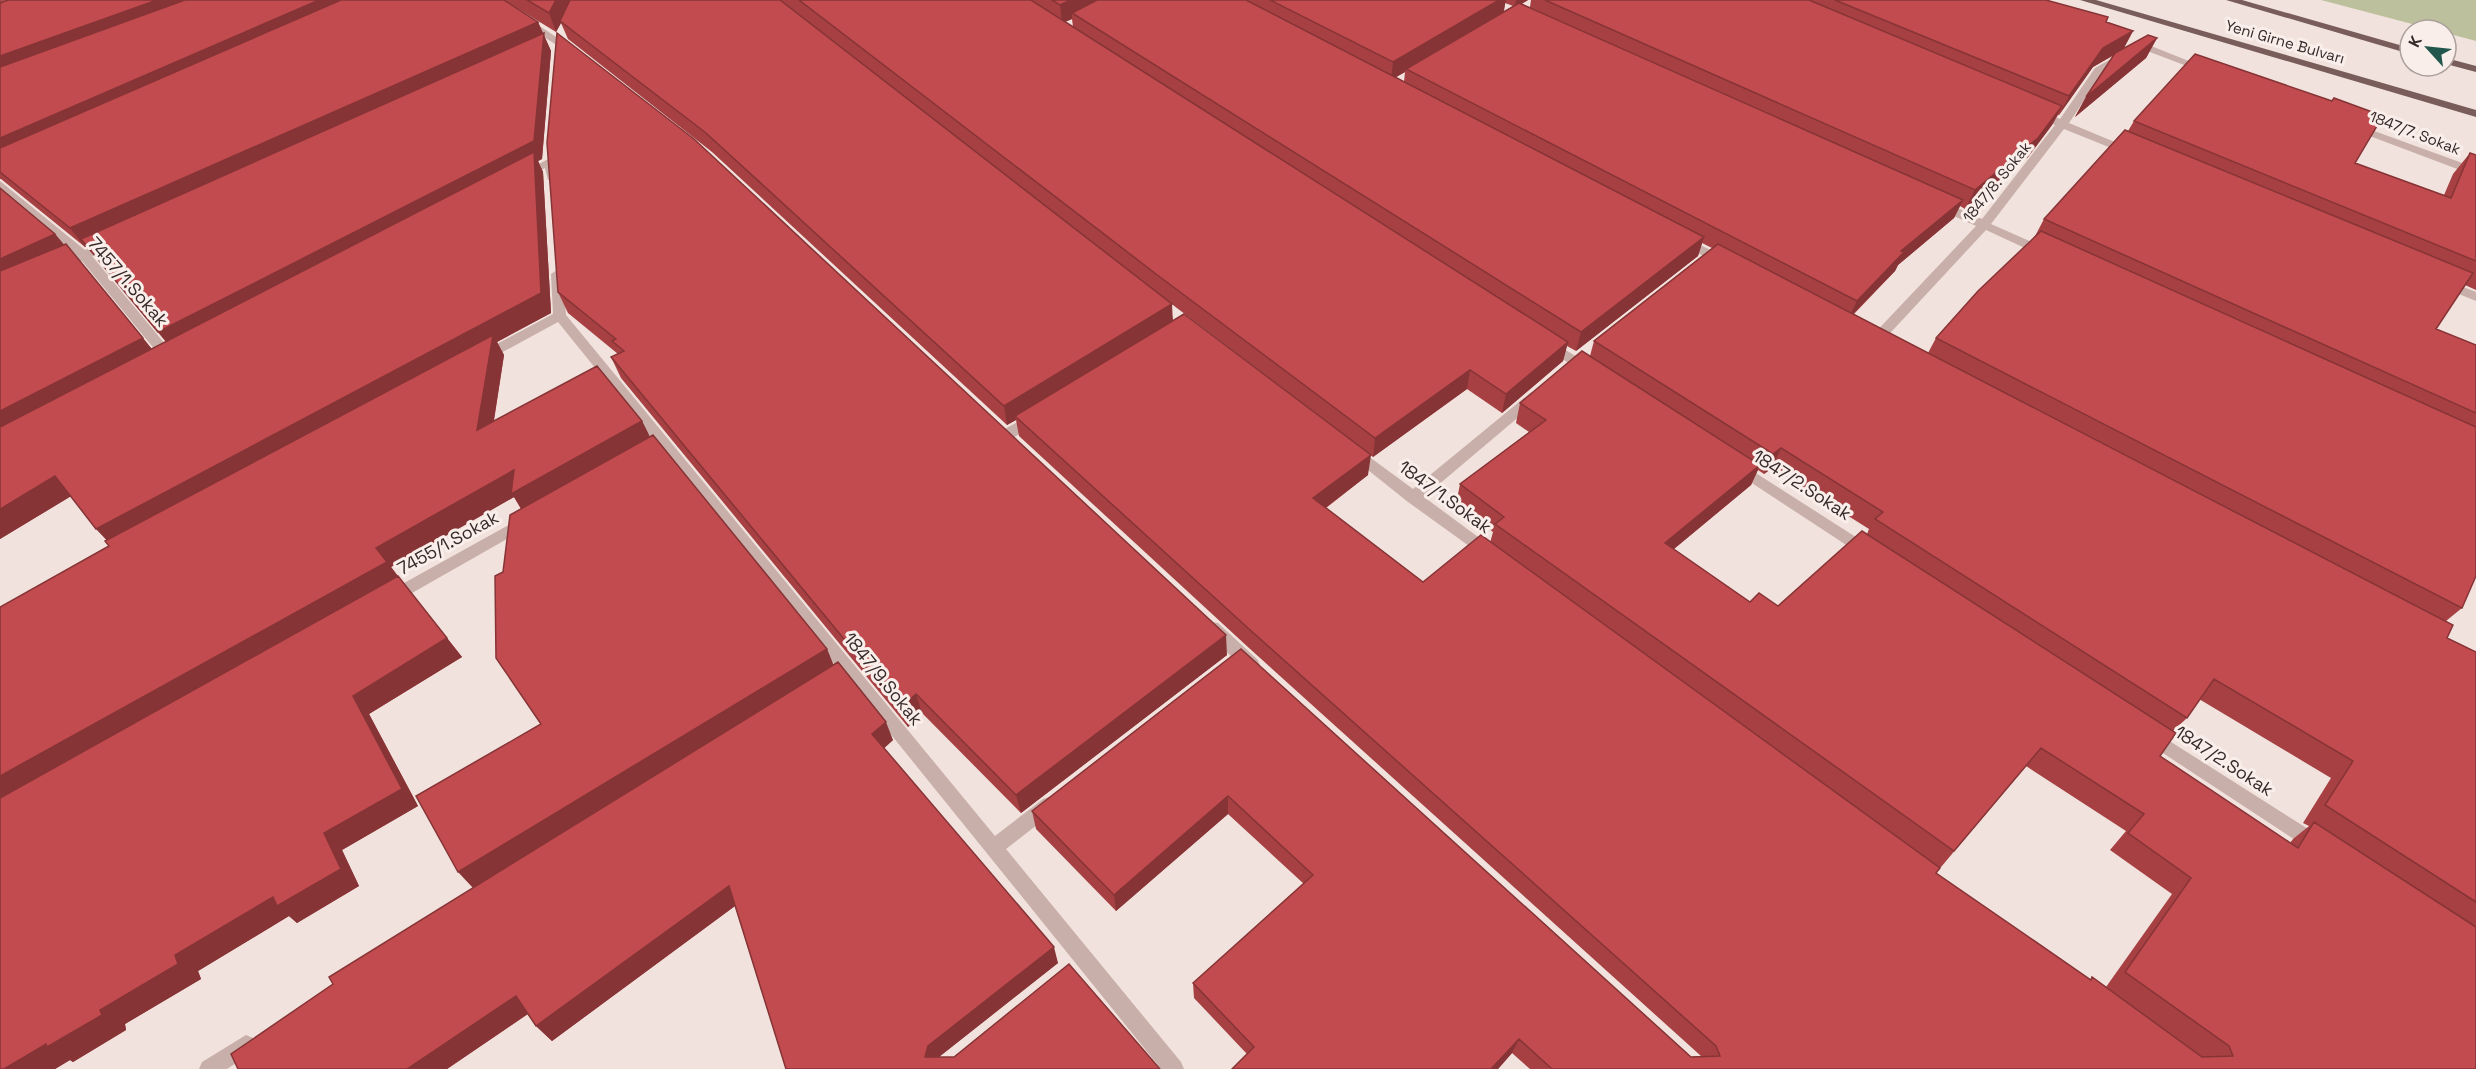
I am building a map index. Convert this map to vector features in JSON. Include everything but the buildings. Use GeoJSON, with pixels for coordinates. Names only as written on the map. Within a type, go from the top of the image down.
{"type":"FeatureCollection","features":[{"type":"Feature","properties":{"kind":"main road","name":"Yeni Girne Bulvarı"},"geometry":{"type":"LineString","coordinates":[[2085,0],[2476,114]]}},
{"type":"Feature","properties":{"kind":"main road","name":"Yeni Girne Bulvarı"},"geometry":{"type":"LineString","coordinates":[[2231,0],[2398,48]]}},
{"type":"Feature","properties":{"kind":"main road"},"geometry":{"type":"LineString","coordinates":[[2458,64],[2476,69]]}},
{"type":"Feature","properties":{"kind":"street"},"geometry":{"type":"LineString","coordinates":[[493,0],[557,39],[587,62]]}},
{"type":"Feature","properties":{"kind":"street","name":"1847/8. Sokak"},"geometry":{"type":"LineString","coordinates":[[1875,341],[1984,225],[2062,124],[2098,70],[2141,45],[2219,75]]}},
{"type":"Feature","properties":{"kind":"street"},"geometry":{"type":"LineString","coordinates":[[2023,107],[2138,155]]}},
{"type":"Feature","properties":{"kind":"street","name":"1847/7. Sokak"},"geometry":{"type":"LineString","coordinates":[[2342,122],[2476,172]]}},
{"type":"Feature","properties":{"kind":"street"},"geometry":{"type":"LineString","coordinates":[[508,183],[550,161],[553,196]]}},
{"type":"Feature","properties":{"kind":"street","name":"7457/1.Sokak"},"geometry":{"type":"LineString","coordinates":[[0,185],[84,255],[170,359]]}},
{"type":"Feature","properties":{"kind":"street"},"geometry":{"type":"LineString","coordinates":[[1930,200],[2059,259]]}},
{"type":"Feature","properties":{"kind":"street"},"geometry":{"type":"LineString","coordinates":[[1670,233],[1707,258],[1735,267]]}},
{"type":"Feature","properties":{"kind":"street"},"geometry":{"type":"LineString","coordinates":[[52,269],[116,240]]}},
{"type":"Feature","properties":{"kind":"street"},"geometry":{"type":"LineString","coordinates":[[466,367],[560,316],[556,256]]}},
{"type":"Feature","properties":{"kind":"street"},"geometry":{"type":"LineString","coordinates":[[2432,279],[2476,297]]}},
{"type":"Feature","properties":{"kind":"street","name":"1847/9.Sokak"},"geometry":{"type":"LineString","coordinates":[[560,316],[660,446],[849,668],[1174,1069]]}},
{"type":"Feature","properties":{"kind":"street"},"geometry":{"type":"LineString","coordinates":[[1535,335],[1606,381]]}},
{"type":"Feature","properties":{"kind":"street"},"geometry":{"type":"LineString","coordinates":[[1413,498],[1549,384]]}},
{"type":"Feature","properties":{"kind":"street"},"geometry":{"type":"LineString","coordinates":[[1006,435],[1046,411]]}},
{"type":"Feature","properties":{"kind":"street","name":"1847/1.Sokak"},"geometry":{"type":"LineString","coordinates":[[1347,447],[1500,561]]}},
{"type":"Feature","properties":{"kind":"street","name":"1847/2.Sokak"},"geometry":{"type":"LineString","coordinates":[[1726,459],[1876,557]]}},
{"type":"Feature","properties":{"kind":"street","name":"7455/1.Sokak"},"geometry":{"type":"LineString","coordinates":[[374,607],[540,513]]}},
{"type":"Feature","properties":{"kind":"street"},"geometry":{"type":"LineString","coordinates":[[1197,614],[1236,658],[1267,678]]}},
{"type":"Feature","properties":{"kind":"street"},"geometry":{"type":"LineString","coordinates":[[829,681],[849,668]]}},
{"type":"Feature","properties":{"kind":"street","name":"1847/2.Sokak"},"geometry":{"type":"LineString","coordinates":[[2136,726],[2326,850]]}},
{"type":"Feature","properties":{"kind":"street"},"geometry":{"type":"LineString","coordinates":[[995,848],[1059,798]]}},
{"type":"Feature","properties":{"kind":"street"},"geometry":{"type":"LineString","coordinates":[[1064,972],[1083,957]]}},
{"type":"Feature","properties":{"kind":"street"},"geometry":{"type":"LineString","coordinates":[[209,1069],[260,1036]]}},
{"type":"Feature","properties":{"kind":"green space"},"geometry":{"type":"Polygon","coordinates":[[[2321,0],[2476,0],[2476,41],[2458,36],[2458,18],[2398,18],[2398,20],[2321,0]]]}}]}
